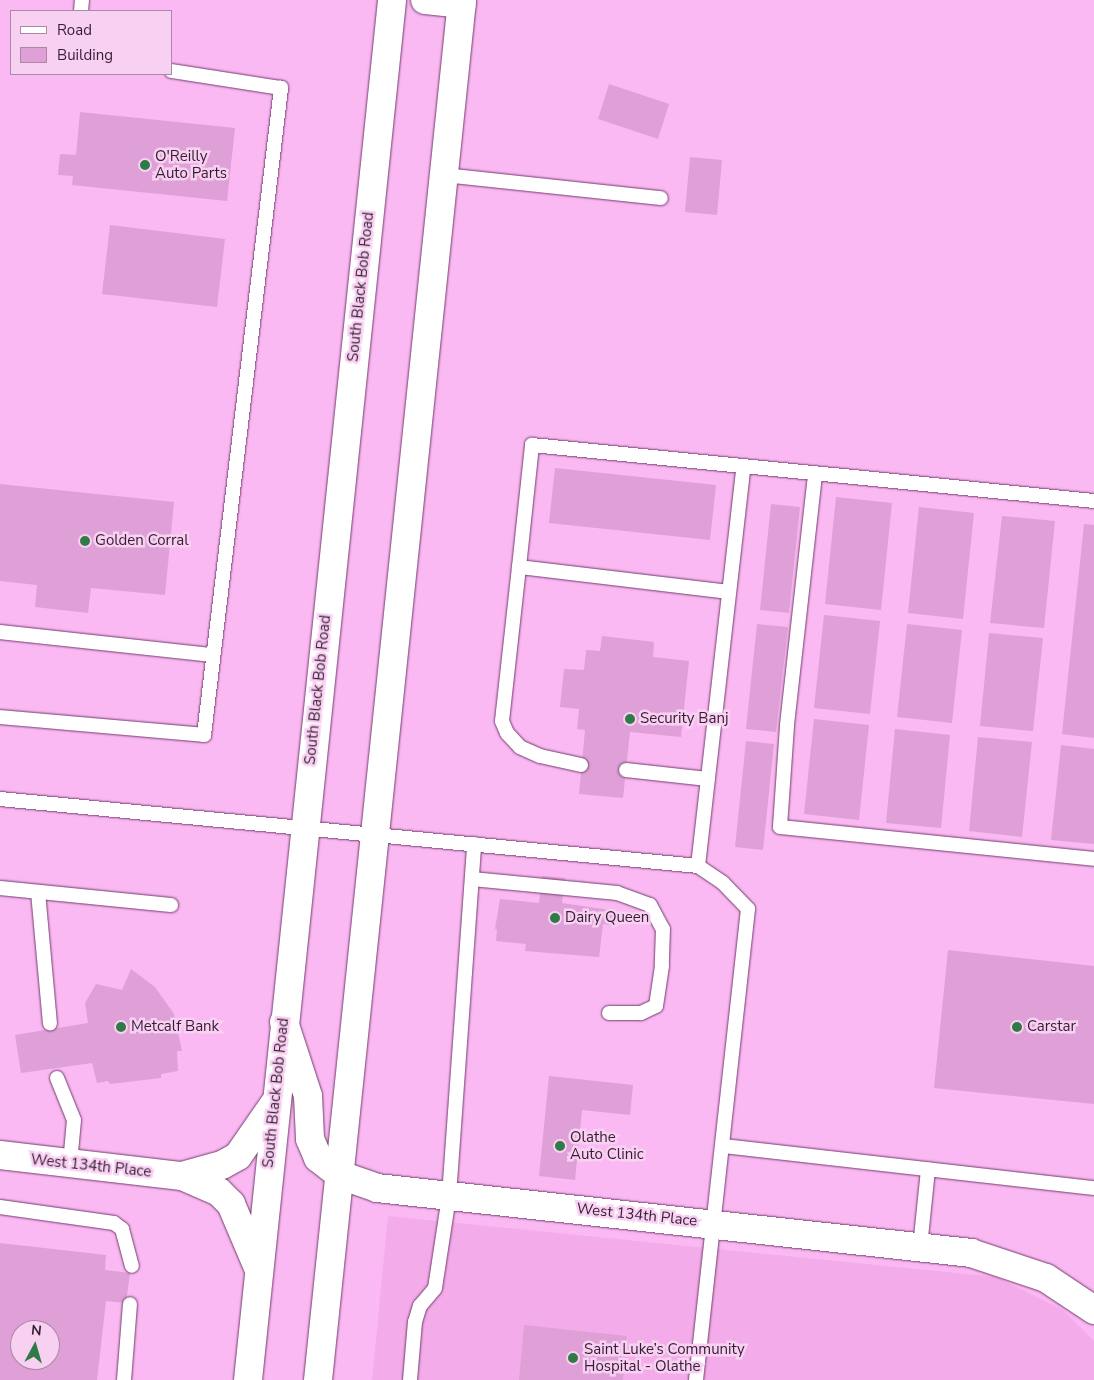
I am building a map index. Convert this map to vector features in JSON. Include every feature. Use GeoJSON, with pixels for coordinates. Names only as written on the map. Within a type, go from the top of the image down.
{"type":"FeatureCollection","features":[{"type":"Feature","properties":{"kind":"main road","name":"South Black Bob Road"},"geometry":{"type":"LineString","coordinates":[[248,1380],[274,1104],[392,0]]}},
{"type":"Feature","properties":{"kind":"main road"},"geometry":{"type":"LineString","coordinates":[[318,1380],[462,2],[425,0]]}},
{"type":"Feature","properties":{"kind":"main road","name":"West 134th Place"},"geometry":{"type":"LineString","coordinates":[[283,1018],[308,1096],[310,1139],[318,1158],[340,1175],[377,1188],[971,1252],[1010,1263],[1046,1278],[1094,1310]]}},
{"type":"Feature","properties":{"kind":"main road","name":"West 134th Place"},"geometry":{"type":"LineString","coordinates":[[182,1176],[222,1165],[238,1156],[274,1104]]}},
{"type":"Feature","properties":{"kind":"main road","name":"West 134th Place"},"geometry":{"type":"LineString","coordinates":[[0,1155],[182,1176],[219,1192],[231,1204],[258,1270]]}},
{"type":"Feature","properties":{"kind":"lane"},"geometry":{"type":"LineString","coordinates":[[0,717],[204,734],[281,88],[172,72]]}},
{"type":"Feature","properties":{"kind":"lane"},"geometry":{"type":"LineString","coordinates":[[444,175],[661,198]]}},
{"type":"Feature","properties":{"kind":"lane"},"geometry":{"type":"LineString","coordinates":[[581,765],[540,756],[520,747],[507,733],[502,721],[532,445],[743,468],[1094,501]]}},
{"type":"Feature","properties":{"kind":"lane"},"geometry":{"type":"LineString","coordinates":[[698,866],[743,468]]}},
{"type":"Feature","properties":{"kind":"lane"},"geometry":{"type":"LineString","coordinates":[[815,475],[786,726],[780,827],[1094,860]]}},
{"type":"Feature","properties":{"kind":"lane"},"geometry":{"type":"LineString","coordinates":[[519,567],[729,592]]}},
{"type":"Feature","properties":{"kind":"lane"},"geometry":{"type":"LineString","coordinates":[[0,632],[214,655]]}},
{"type":"Feature","properties":{"kind":"lane"},"geometry":{"type":"LineString","coordinates":[[626,770],[708,779]]}},
{"type":"Feature","properties":{"kind":"lane"},"geometry":{"type":"LineString","coordinates":[[0,800],[698,866],[723,883],[748,909],[724,1146],[712,1224],[696,1380]]}},
{"type":"Feature","properties":{"kind":"lane"},"geometry":{"type":"LineString","coordinates":[[410,1380],[415,1322],[420,1306],[435,1288],[449,1196],[474,844]]}},
{"type":"Feature","properties":{"kind":"lane"},"geometry":{"type":"LineString","coordinates":[[472,878],[617,893],[650,904],[663,929],[662,966],[656,1006],[641,1013],[609,1013]]}},
{"type":"Feature","properties":{"kind":"lane"},"geometry":{"type":"LineString","coordinates":[[0,888],[172,905]]}},
{"type":"Feature","properties":{"kind":"lane"},"geometry":{"type":"LineString","coordinates":[[38,892],[50,1023]]}},
{"type":"Feature","properties":{"kind":"lane"},"geometry":{"type":"LineString","coordinates":[[57,1078],[74,1120],[70,1163]]}},
{"type":"Feature","properties":{"kind":"lane"},"geometry":{"type":"LineString","coordinates":[[724,1146],[1094,1188]]}},
{"type":"Feature","properties":{"kind":"lane"},"geometry":{"type":"LineString","coordinates":[[920,1247],[928,1169]]}},
{"type":"Feature","properties":{"kind":"lane"},"geometry":{"type":"LineString","coordinates":[[0,1207],[114,1223],[122,1229],[128,1241],[132,1266]]}},
{"type":"Feature","properties":{"kind":"lane"},"geometry":{"type":"LineString","coordinates":[[124,1380],[130,1304]]}},
{"type":"Feature","properties":{"kind":"shaded area"},"geometry":{"type":"Polygon","coordinates":[[[388,1216],[996,1277],[1063,1310],[1094,1341],[1094,1380],[372,1380],[388,1216]]]}},
{"type":"Feature","properties":{"kind":"building"},"geometry":{"type":"Polygon","coordinates":[[[609,84],[669,104],[658,139],[598,119],[609,84]]]}},
{"type":"Feature","properties":{"kind":"building","name":"O'Reilly Auto Parts"},"geometry":{"type":"Polygon","coordinates":[[[80,112],[235,128],[227,201],[72,185],[73,176],[58,175],[60,154],[76,155],[80,112]]]}},
{"type":"Feature","properties":{"kind":"building"},"geometry":{"type":"Polygon","coordinates":[[[690,157],[722,160],[717,215],[685,212],[690,157]]]}},
{"type":"Feature","properties":{"kind":"building"},"geometry":{"type":"Polygon","coordinates":[[[110,225],[225,239],[217,307],[102,294],[110,225]]]}},
{"type":"Feature","properties":{"kind":"building"},"geometry":{"type":"Polygon","coordinates":[[[555,468],[716,485],[710,540],[549,523],[555,468]]]}},
{"type":"Feature","properties":{"kind":"building","name":"Golden Corral"},"geometry":{"type":"Polygon","coordinates":[[[0,484],[174,502],[165,595],[91,588],[88,613],[35,607],[37,585],[0,581],[0,484]]]}},
{"type":"Feature","properties":{"kind":"building"},"geometry":{"type":"Polygon","coordinates":[[[836,497],[892,503],[881,610],[825,604],[836,497]]]}},
{"type":"Feature","properties":{"kind":"building"},"geometry":{"type":"Polygon","coordinates":[[[771,504],[800,507],[789,613],[760,610],[771,504]]]}},
{"type":"Feature","properties":{"kind":"building"},"geometry":{"type":"Polygon","coordinates":[[[919,507],[974,513],[963,619],[908,613],[919,507]]]}},
{"type":"Feature","properties":{"kind":"building"},"geometry":{"type":"Polygon","coordinates":[[[1002,516],[1055,521],[1044,628],[990,623],[1002,516]]]}},
{"type":"Feature","properties":{"kind":"building"},"geometry":{"type":"Polygon","coordinates":[[[1084,524],[1094,525],[1094,738],[1062,734],[1084,524]]]}},
{"type":"Feature","properties":{"kind":"building"},"geometry":{"type":"Polygon","coordinates":[[[824,615],[880,621],[870,714],[814,708],[824,615]]]}},
{"type":"Feature","properties":{"kind":"building"},"geometry":{"type":"Polygon","coordinates":[[[757,624],[788,627],[776,732],[746,729],[757,624]]]}},
{"type":"Feature","properties":{"kind":"building"},"geometry":{"type":"Polygon","coordinates":[[[907,624],[962,630],[952,723],[897,717],[907,624]]]}},
{"type":"Feature","properties":{"kind":"building"},"geometry":{"type":"Polygon","coordinates":[[[989,633],[1043,638],[1033,731],[980,726],[989,633]]]}},
{"type":"Feature","properties":{"kind":"building","name":"Security Banj"},"geometry":{"type":"Polygon","coordinates":[[[602,636],[654,642],[653,657],[689,661],[681,737],[630,732],[623,798],[579,794],[585,730],[577,729],[579,709],[560,707],[564,669],[584,670],[586,650],[600,651],[602,636]]]}},
{"type":"Feature","properties":{"kind":"building"},"geometry":{"type":"Polygon","coordinates":[[[814,719],[869,725],[859,820],[804,814],[814,719]]]}},
{"type":"Feature","properties":{"kind":"building"},"geometry":{"type":"Polygon","coordinates":[[[895,729],[950,735],[941,828],[886,823],[895,729]]]}},
{"type":"Feature","properties":{"kind":"building"},"geometry":{"type":"Polygon","coordinates":[[[978,737],[1032,742],[1022,837],[969,831],[978,737]]]}},
{"type":"Feature","properties":{"kind":"building"},"geometry":{"type":"Polygon","coordinates":[[[746,741],[774,744],[763,850],[735,847],[746,741]]]}},
{"type":"Feature","properties":{"kind":"building"},"geometry":{"type":"Polygon","coordinates":[[[1061,745],[1094,749],[1094,844],[1051,840],[1061,745]]]}},
{"type":"Feature","properties":{"kind":"building","name":"Dairy Queen"},"geometry":{"type":"Polygon","coordinates":[[[542,876],[565,878],[562,903],[616,911],[614,926],[603,924],[599,957],[525,951],[526,944],[496,941],[497,929],[495,929],[500,899],[539,903],[542,876]]]}},
{"type":"Feature","properties":{"kind":"building","name":"Carstar"},"geometry":{"type":"Polygon","coordinates":[[[948,950],[1094,966],[1094,1104],[934,1088],[948,950]]]}},
{"type":"Feature","properties":{"kind":"building","name":"Metcalf Bank"},"geometry":{"type":"Polygon","coordinates":[[[131,969],[155,987],[174,1014],[182,1051],[177,1051],[178,1071],[161,1074],[161,1078],[110,1084],[108,1081],[97,1083],[92,1063],[21,1073],[15,1035],[88,1023],[85,1003],[96,984],[122,990],[131,969]]]}},
{"type":"Feature","properties":{"kind":"building","name":"Olathe Auto Clinic"},"geometry":{"type":"Polygon","coordinates":[[[549,1076],[633,1085],[630,1115],[582,1110],[575,1180],[539,1176],[549,1076]]]}},
{"type":"Feature","properties":{"kind":"building"},"geometry":{"type":"Polygon","coordinates":[[[0,1243],[106,1255],[105,1270],[130,1273],[126,1303],[106,1301],[97,1380],[0,1380],[0,1243]]]}},
{"type":"Feature","properties":{"kind":"building","name":"Saint Luke’s Community Hospital - Olathe"},"geometry":{"type":"Polygon","coordinates":[[[524,1325],[627,1336],[623,1380],[519,1380],[524,1325]]]}},
{"type":"Feature","properties":{"kind":"place","name":"O'Reilly Auto Parts"},"geometry":{"type":"Point","coordinates":[145,165]}},
{"type":"Feature","properties":{"kind":"place","name":"Golden Corral"},"geometry":{"type":"Point","coordinates":[85,541]}},
{"type":"Feature","properties":{"kind":"place","name":"Security Banj"},"geometry":{"type":"Point","coordinates":[630,719]}},
{"type":"Feature","properties":{"kind":"place","name":"Dairy Queen"},"geometry":{"type":"Point","coordinates":[555,918]}},
{"type":"Feature","properties":{"kind":"place","name":"Metcalf Bank"},"geometry":{"type":"Point","coordinates":[121,1027]}},
{"type":"Feature","properties":{"kind":"place","name":"Carstar"},"geometry":{"type":"Point","coordinates":[1017,1027]}},
{"type":"Feature","properties":{"kind":"place","name":"Olathe Auto Clinic"},"geometry":{"type":"Point","coordinates":[560,1146]}},
{"type":"Feature","properties":{"kind":"place","name":"Saint Luke’s Community Hospital - Olathe"},"geometry":{"type":"Point","coordinates":[573,1358]}}]}
